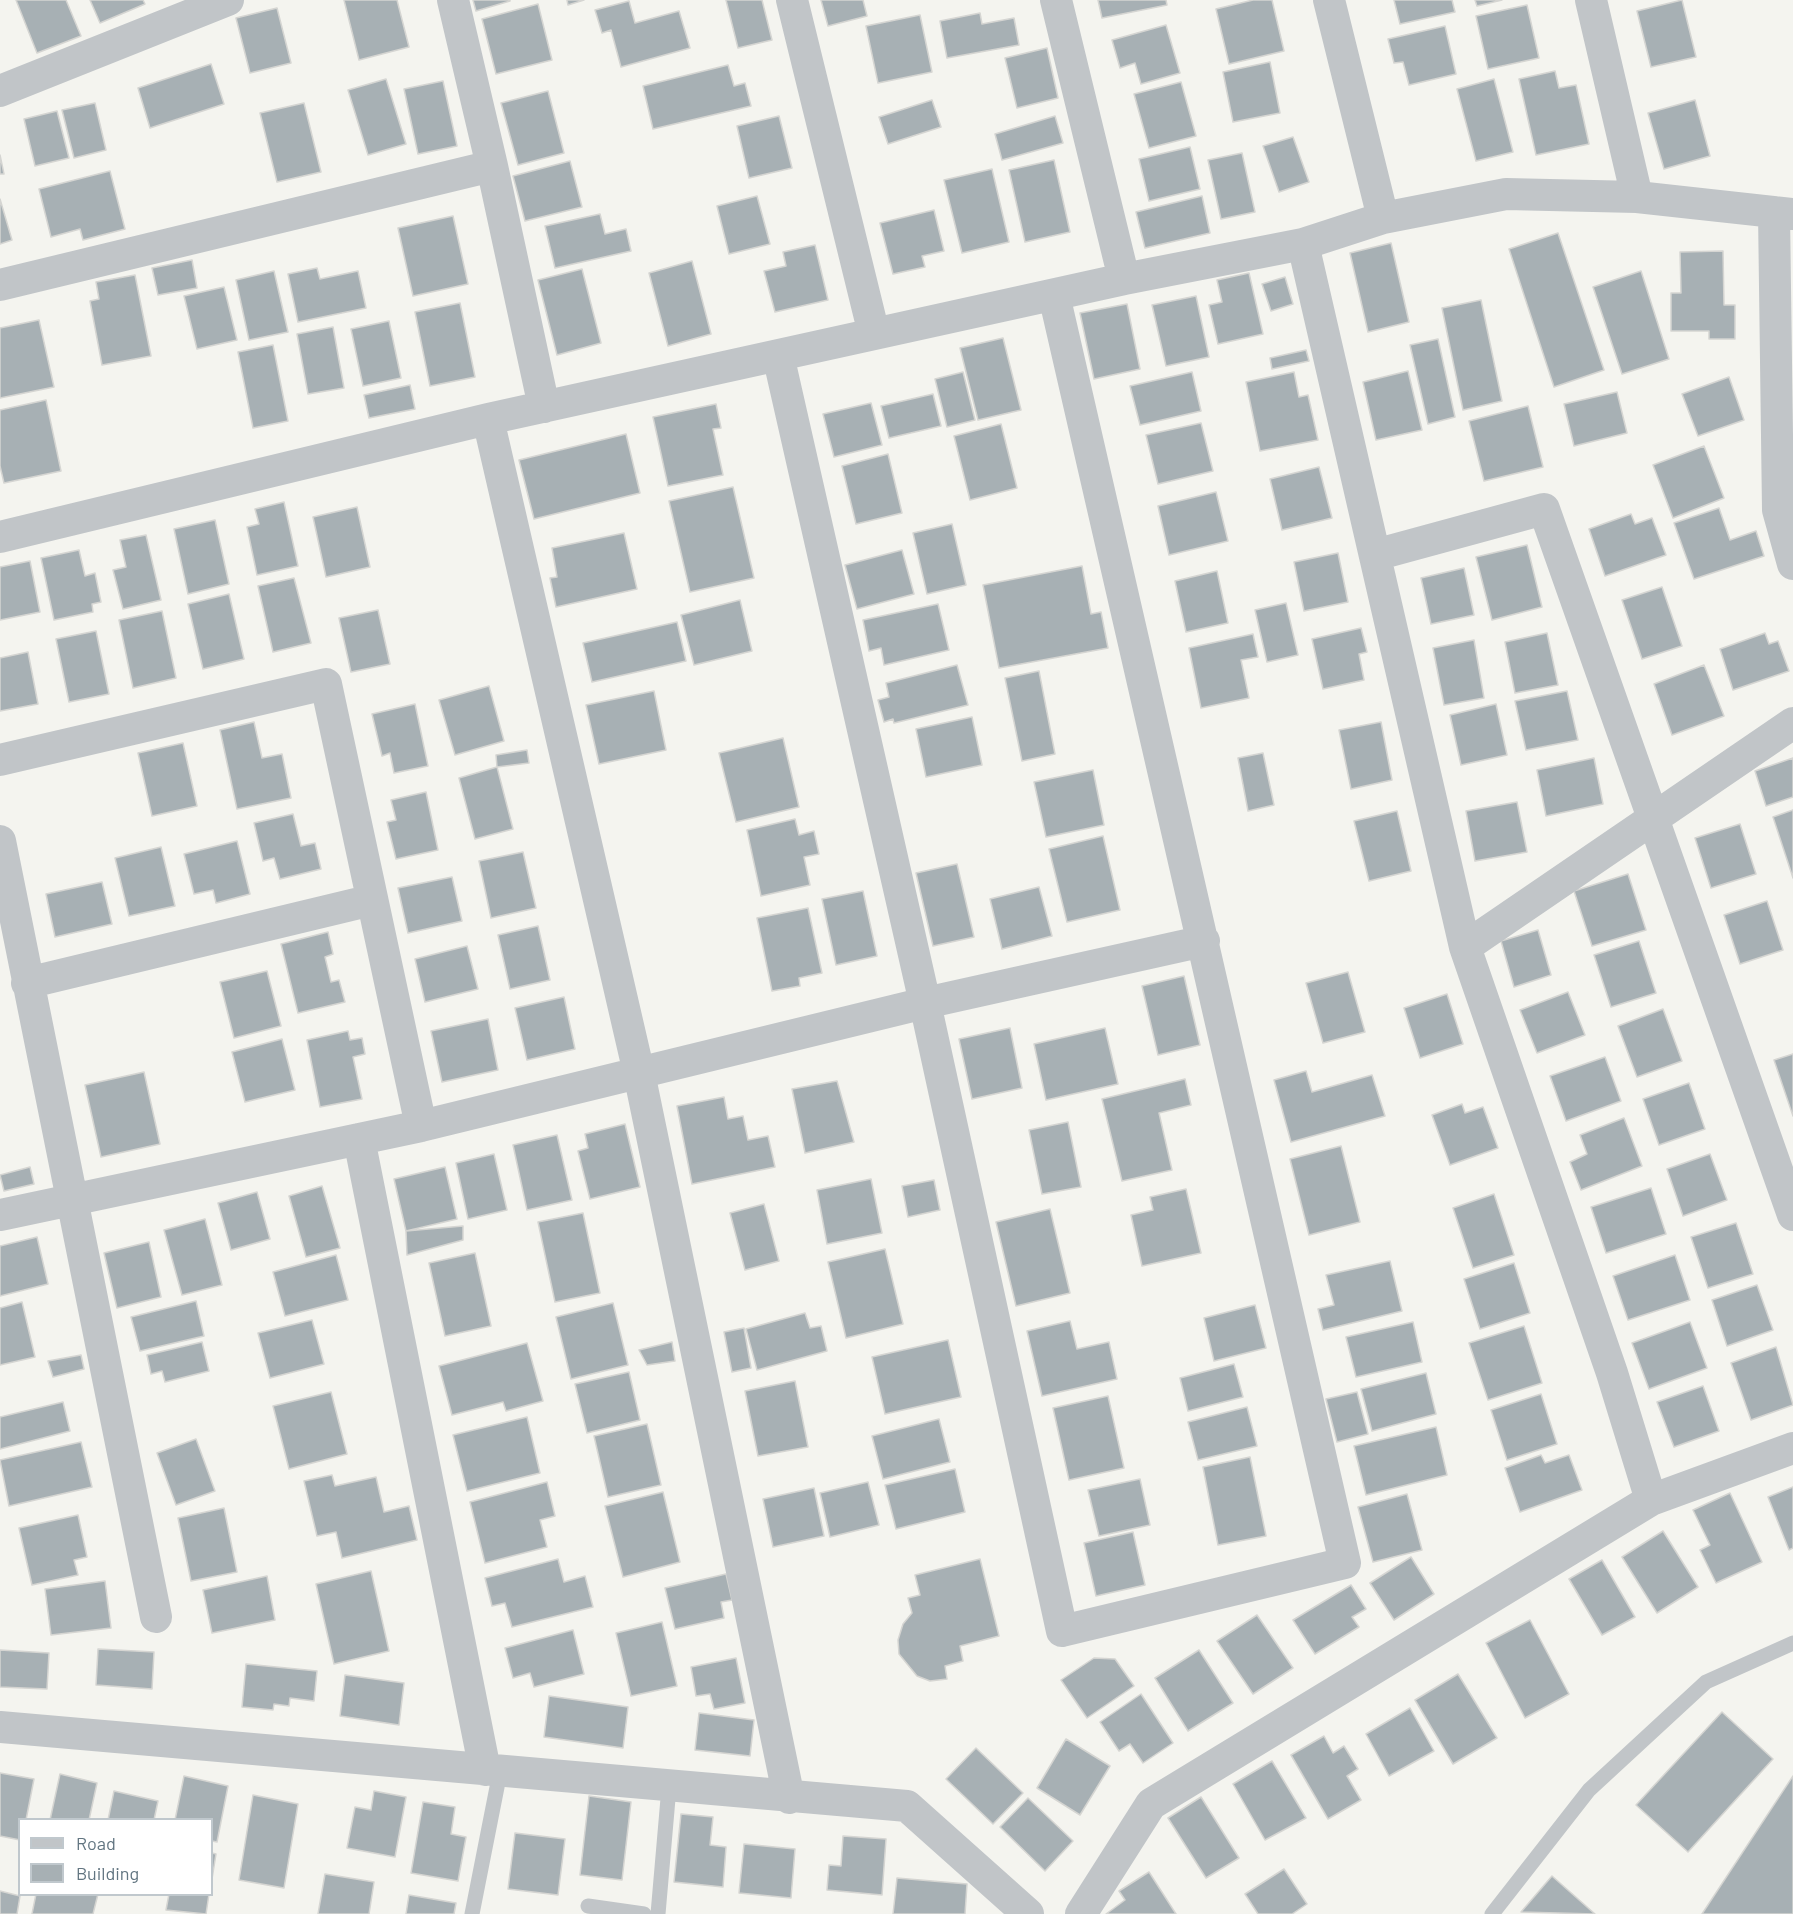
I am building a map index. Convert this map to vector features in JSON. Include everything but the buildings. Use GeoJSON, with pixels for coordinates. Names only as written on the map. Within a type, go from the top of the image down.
{"type":"FeatureCollection","features":[{"type":"Feature","properties":{"kind":"street"},"geometry":{"type":"LineString","coordinates":[[0,91],[228,0]]}},
{"type":"Feature","properties":{"kind":"street"},"geometry":{"type":"LineString","coordinates":[[453,0],[492,165],[543,407]]}},
{"type":"Feature","properties":{"kind":"street"},"geometry":{"type":"LineString","coordinates":[[792,0],[874,334]]}},
{"type":"Feature","properties":{"kind":"street"},"geometry":{"type":"LineString","coordinates":[[1056,0],[1124,279]]}},
{"type":"Feature","properties":{"kind":"street"},"geometry":{"type":"LineString","coordinates":[[1329,0],[1383,218]]}},
{"type":"Feature","properties":{"kind":"street"},"geometry":{"type":"LineString","coordinates":[[1591,0],[1637,197]]}},
{"type":"Feature","properties":{"kind":"street"},"geometry":{"type":"LineString","coordinates":[[0,285],[492,165]]}},
{"type":"Feature","properties":{"kind":"street"},"geometry":{"type":"LineString","coordinates":[[0,537],[488,419],[1124,279],[1304,244],[1383,218],[1506,194],[1637,197],[1784,213],[1778,510],[1793,564]]}},
{"type":"Feature","properties":{"kind":"street"},"geometry":{"type":"LineString","coordinates":[[1304,244],[1466,947],[1608,1362],[1650,1500]]}},
{"type":"Feature","properties":{"kind":"street"},"geometry":{"type":"LineString","coordinates":[[778,355],[925,1003],[1062,1631],[1345,1563],[1054,295]]}},
{"type":"Feature","properties":{"kind":"street"},"geometry":{"type":"LineString","coordinates":[[488,419],[639,1073],[789,1798]]}},
{"type":"Feature","properties":{"kind":"street"},"geometry":{"type":"LineString","coordinates":[[1375,555],[1544,509],[1793,1215]]}},
{"type":"Feature","properties":{"kind":"street"},"geometry":{"type":"LineString","coordinates":[[0,760],[326,684],[421,1125]]}},
{"type":"Feature","properties":{"kind":"street"},"geometry":{"type":"LineString","coordinates":[[1466,947],[1793,723]]}},
{"type":"Feature","properties":{"kind":"street"},"geometry":{"type":"LineString","coordinates":[[0,841],[156,1617]]}},
{"type":"Feature","properties":{"kind":"street"},"geometry":{"type":"LineString","coordinates":[[27,983],[372,900]]}},
{"type":"Feature","properties":{"kind":"street"},"geometry":{"type":"LineString","coordinates":[[0,1215],[421,1125],[925,1003],[1204,941]]}},
{"type":"Feature","properties":{"kind":"street"},"geometry":{"type":"LineString","coordinates":[[359,1139],[493,1771]]}},
{"type":"Feature","properties":{"kind":"street"},"geometry":{"type":"LineString","coordinates":[[1081,1914],[1151,1804],[1650,1500],[1793,1448]]}},
{"type":"Feature","properties":{"kind":"street"},"geometry":{"type":"LineString","coordinates":[[0,1727],[789,1798],[907,1806],[1028,1914]]}},
{"type":"Feature","properties":{"kind":"lane"},"geometry":{"type":"LineString","coordinates":[[1492,1914],[1588,1790],[1706,1682],[1793,1643]]}},
{"type":"Feature","properties":{"kind":"lane"},"geometry":{"type":"LineString","coordinates":[[472,1914],[493,1771]]}},
{"type":"Feature","properties":{"kind":"lane"},"geometry":{"type":"LineString","coordinates":[[658,1914],[669,1787]]}},
{"type":"Feature","properties":{"kind":"lane"},"geometry":{"type":"LineString","coordinates":[[588,1906],[644,1914]]}}]}
